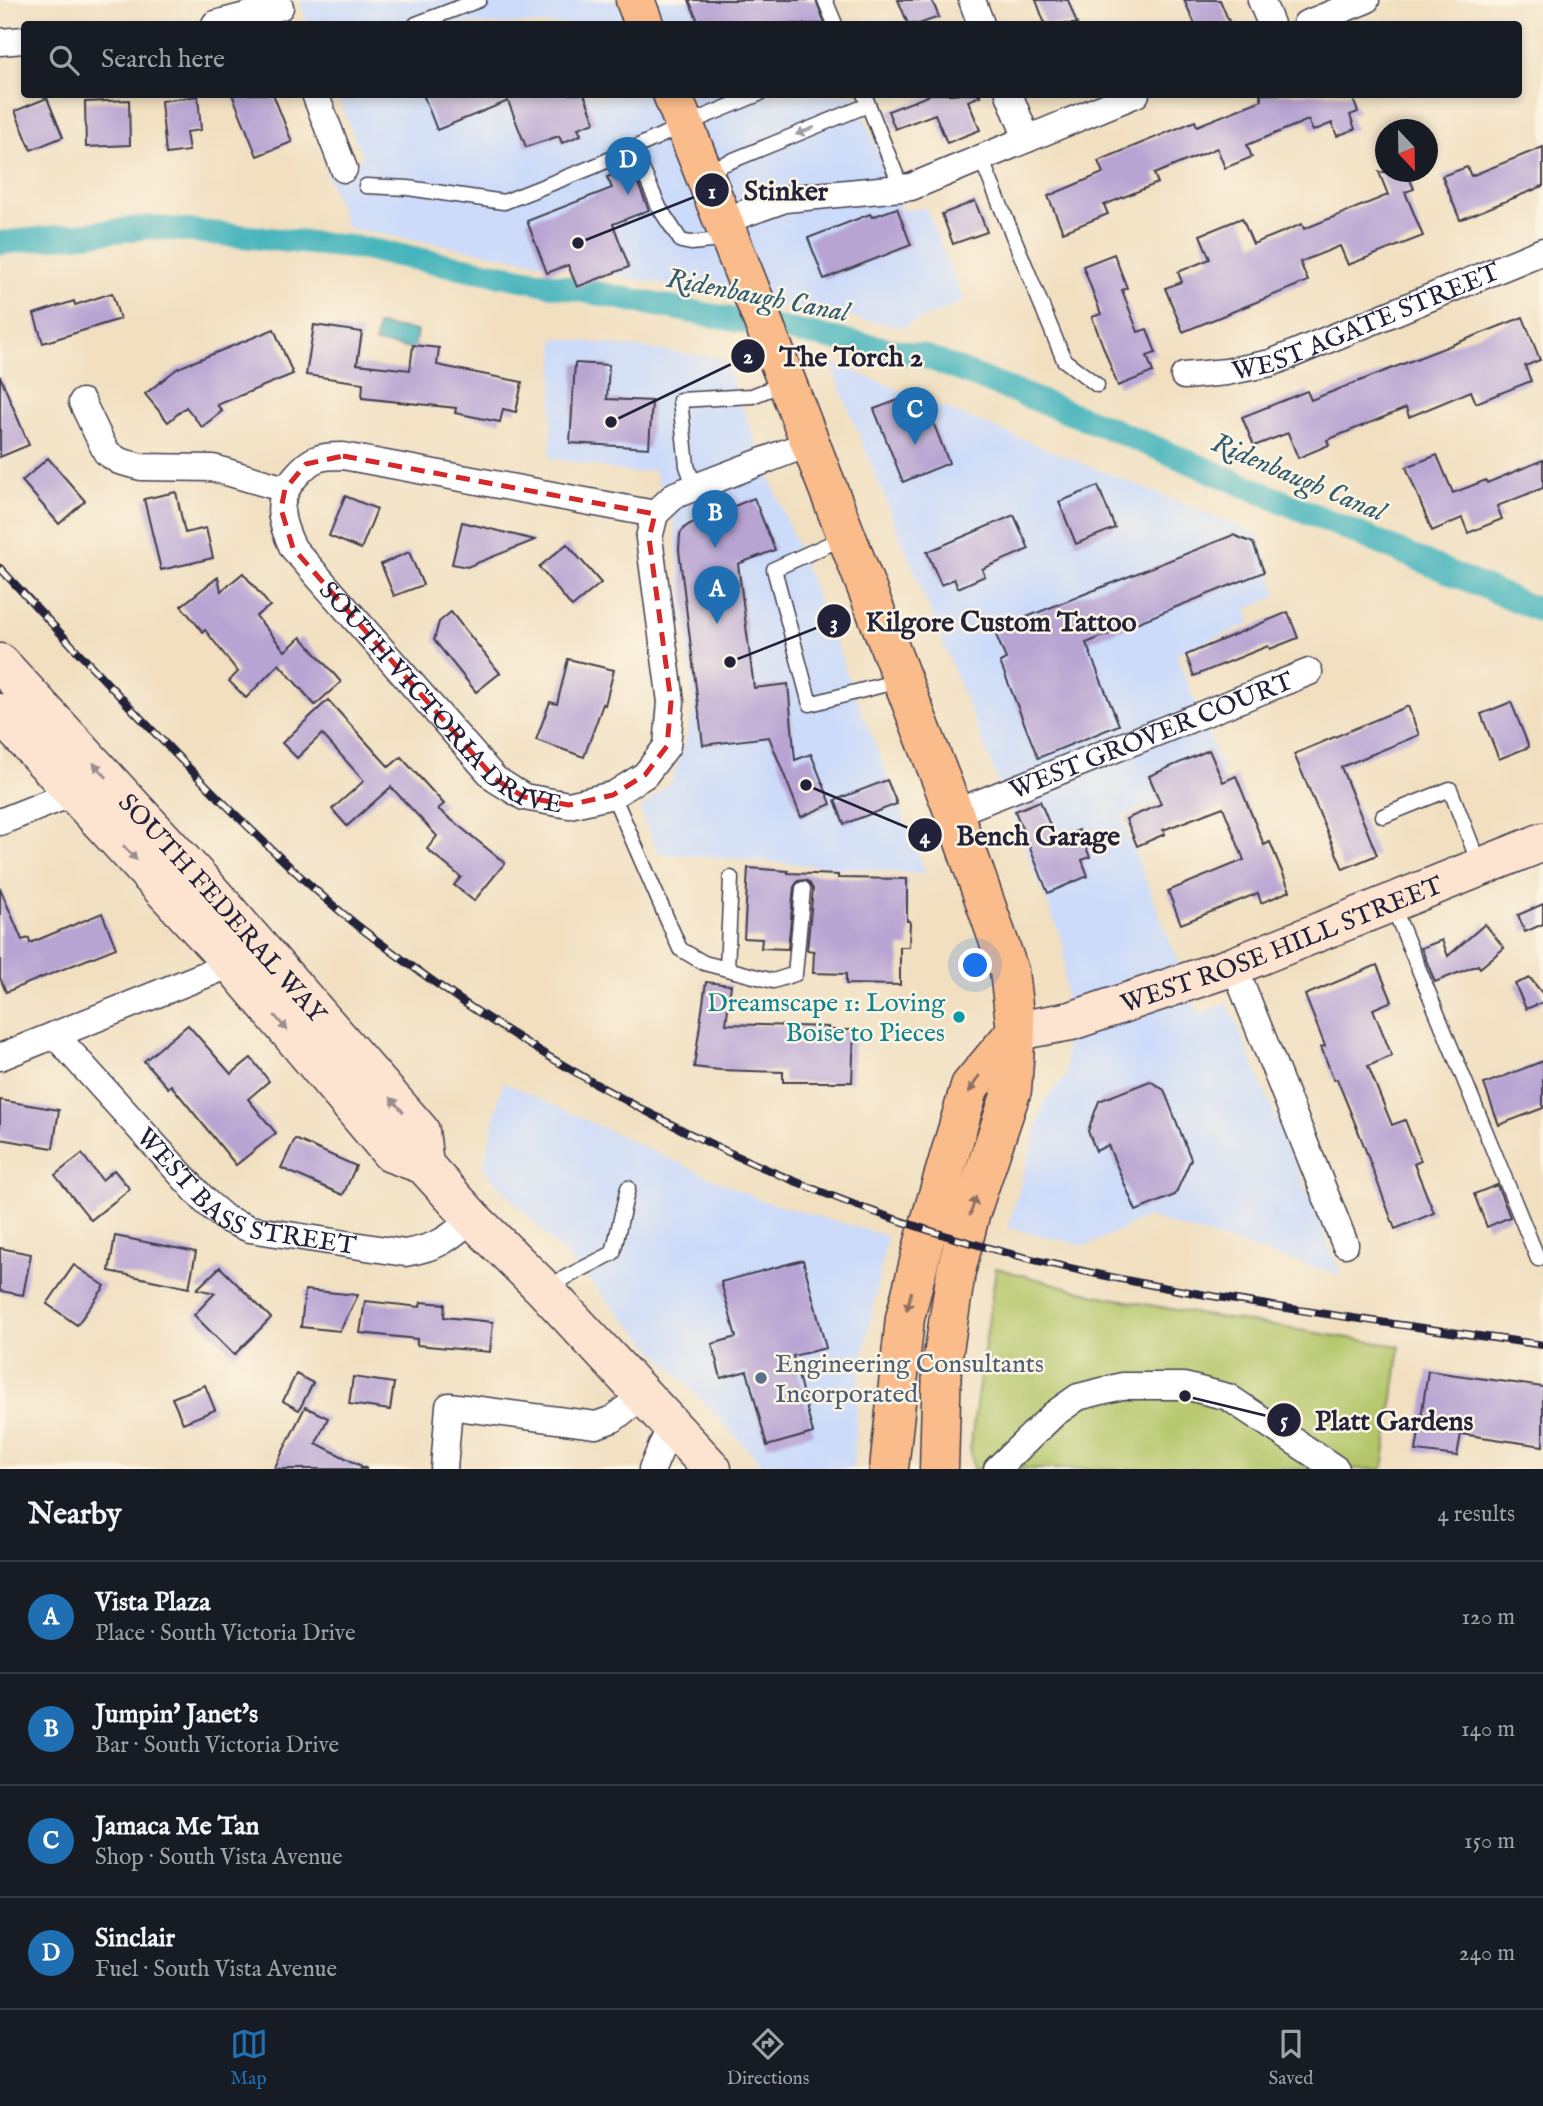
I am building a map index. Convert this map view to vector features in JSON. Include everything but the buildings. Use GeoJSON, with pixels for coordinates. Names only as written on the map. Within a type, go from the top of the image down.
{"type":"FeatureCollection","features":[{"type":"Feature","properties":{"kind":"main road"},"geometry":{"type":"LineString","coordinates":[[635,0],[643,21]]}},
{"type":"Feature","properties":{"kind":"main road"},"geometry":{"type":"LineString","coordinates":[[678,110],[954,813],[1009,971],[1016,1031],[1012,1090],[970,1215],[956,1272],[942,1363],[939,1469]]}},
{"type":"Feature","properties":{"kind":"main road","name":"SOUTH FEDERAL WAY"},"geometry":{"type":"LineString","coordinates":[[0,663],[204,884],[420,1131],[424,1165]]}},
{"type":"Feature","properties":{"kind":"main road","name":"SOUTH FEDERAL WAY"},"geometry":{"type":"LineString","coordinates":[[0,713],[232,964],[391,1153],[424,1165],[712,1469]]}},
{"type":"Feature","properties":{"kind":"main road","name":"WEST ROSE HILL STREET"},"geometry":{"type":"LineString","coordinates":[[1016,1031],[1071,1021],[1234,967],[1543,842]]}},
{"type":"Feature","properties":{"kind":"main road"},"geometry":{"type":"LineString","coordinates":[[889,1469],[905,1318],[924,1242],[970,1086],[1016,1031]]}},
{"type":"Feature","properties":{"kind":"street"},"geometry":{"type":"LineString","coordinates":[[972,0],[981,21]]}},
{"type":"Feature","properties":{"kind":"street"},"geometry":{"type":"LineString","coordinates":[[1261,0],[1270,21]]}},
{"type":"Feature","properties":{"kind":"street"},"geometry":{"type":"LineString","coordinates":[[1314,21],[1366,0]]}},
{"type":"Feature","properties":{"kind":"street"},"geometry":{"type":"LineString","coordinates":[[229,21],[281,10]]}},
{"type":"Feature","properties":{"kind":"street"},"geometry":{"type":"LineString","coordinates":[[0,42],[21,40]]}},
{"type":"Feature","properties":{"kind":"street"},"geometry":{"type":"LineString","coordinates":[[317,98],[344,169]]}},
{"type":"Feature","properties":{"kind":"street"},"geometry":{"type":"LineString","coordinates":[[1011,98],[1027,139]]}},
{"type":"Feature","properties":{"kind":"street"},"geometry":{"type":"LineString","coordinates":[[726,230],[785,199],[911,187],[1126,98]]}},
{"type":"Feature","properties":{"kind":"street","name":"WEST AGATE STREET"},"geometry":{"type":"LineString","coordinates":[[1184,376],[1226,372],[1271,363],[1543,251]]}},
{"type":"Feature","properties":{"kind":"street"},"geometry":{"type":"LineString","coordinates":[[82,402],[106,452],[119,461],[141,467],[213,468],[285,489],[306,464],[323,456],[343,456],[655,514],[675,495],[810,443]]}},
{"type":"Feature","properties":{"kind":"street","name":"SOUTH VICTORIA DRIVE"},"geometry":{"type":"LineString","coordinates":[[285,489],[281,509],[284,528],[293,548],[495,779],[524,797],[569,806],[613,795],[645,775],[667,746],[671,702],[649,538],[655,514]]}},
{"type":"Feature","properties":{"kind":"street","name":"WEST GROVER COURT"},"geometry":{"type":"LineString","coordinates":[[954,813],[1309,672]]}},
{"type":"Feature","properties":{"kind":"street"},"geometry":{"type":"LineString","coordinates":[[0,822],[73,793]]}},
{"type":"Feature","properties":{"kind":"street"},"geometry":{"type":"LineString","coordinates":[[0,1057],[232,964]]}},
{"type":"Feature","properties":{"kind":"street"},"geometry":{"type":"LineString","coordinates":[[1234,967],[1345,1244]]}},
{"type":"Feature","properties":{"kind":"street","name":"WEST BASS STREET"},"geometry":{"type":"LineString","coordinates":[[55,1035],[206,1202],[226,1219],[250,1229],[405,1253],[426,1249],[448,1240],[472,1218]]}},
{"type":"Feature","properties":{"kind":"street"},"geometry":{"type":"LineString","coordinates":[[997,1469],[1054,1414],[1078,1397],[1122,1386],[1184,1386],[1228,1397],[1336,1469]]}},
{"type":"Feature","properties":{"kind":"street"},"geometry":{"type":"LineString","coordinates":[[444,1469],[449,1406],[596,1425],[613,1419],[643,1395]]}},
{"type":"Feature","properties":{"kind":"street"},"geometry":{"type":"LineString","coordinates":[[652,1469],[671,1425]]}},
{"type":"Feature","properties":{"kind":"lane"},"geometry":{"type":"LineString","coordinates":[[424,21],[479,0]]}},
{"type":"Feature","properties":{"kind":"lane"},"geometry":{"type":"LineString","coordinates":[[825,0],[834,21]]}},
{"type":"Feature","properties":{"kind":"lane"},"geometry":{"type":"LineString","coordinates":[[366,186],[408,188],[505,202],[633,149],[678,110],[739,98]]}},
{"type":"Feature","properties":{"kind":"lane"},"geometry":{"type":"LineString","coordinates":[[703,172],[866,100],[901,187]]}},
{"type":"Feature","properties":{"kind":"lane"},"geometry":{"type":"LineString","coordinates":[[633,149],[660,209],[681,240],[691,243],[726,230]]}},
{"type":"Feature","properties":{"kind":"lane"},"geometry":{"type":"LineString","coordinates":[[981,158],[1064,360],[1097,385]]}},
{"type":"Feature","properties":{"kind":"lane"},"geometry":{"type":"LineString","coordinates":[[695,488],[687,466],[680,400],[752,396],[781,369]]}},
{"type":"Feature","properties":{"kind":"lane"},"geometry":{"type":"LineString","coordinates":[[846,536],[774,569],[810,704],[902,680]]}},
{"type":"Feature","properties":{"kind":"lane"},"geometry":{"type":"LineString","coordinates":[[1383,816],[1450,789],[1481,867]]}},
{"type":"Feature","properties":{"kind":"lane"},"geometry":{"type":"LineString","coordinates":[[613,795],[680,949],[704,963],[773,981],[795,974],[803,888]]}},
{"type":"Feature","properties":{"kind":"lane"},"geometry":{"type":"LineString","coordinates":[[727,969],[731,877]]}},
{"type":"Feature","properties":{"kind":"lane"},"geometry":{"type":"LineString","coordinates":[[1391,903],[1538,1259]]}},
{"type":"Feature","properties":{"kind":"lane"},"geometry":{"type":"LineString","coordinates":[[543,1288],[613,1253],[628,1188]]}},
{"type":"Feature","properties":{"kind":"highlighted area"},"geometry":{"type":"Polygon","coordinates":[[[343,456],[655,514],[649,538],[671,702],[667,746],[645,775],[613,795],[569,805],[524,797],[495,779],[293,548],[281,509],[285,489],[306,464],[343,456]]]}},
{"type":"Feature","properties":{"kind":"shaded area"},"geometry":{"type":"Polygon","coordinates":[[[307,0],[817,0],[826,21],[307,21],[299,3],[307,0]]]}},
{"type":"Feature","properties":{"kind":"shaded area"},"geometry":{"type":"Polygon","coordinates":[[[338,98],[856,98],[901,210],[926,208],[964,302],[903,327],[347,228],[325,171],[363,158],[338,98]]]}},
{"type":"Feature","properties":{"kind":"shaded area"},"geometry":{"type":"Polygon","coordinates":[[[555,338],[723,358],[926,874],[658,853],[640,810],[671,781],[694,711],[674,519],[654,470],[633,473],[550,458],[555,338]]]}},
{"type":"Feature","properties":{"kind":"shaded area"},"geometry":{"type":"Polygon","coordinates":[[[830,362],[1259,534],[1278,596],[1246,609],[1252,623],[1176,654],[1225,776],[1121,817],[1199,1014],[1228,1003],[1342,1276],[1147,1217],[1087,1246],[1008,1228],[1045,1100],[1066,1076],[1064,945],[830,362]]]}},
{"type":"Feature","properties":{"kind":"shaded area"},"geometry":{"type":"Polygon","coordinates":[[[503,1082],[760,1200],[887,1236],[859,1379],[853,1469],[766,1469],[483,1168],[503,1082]]]}},
{"type":"Feature","properties":{"kind":"green space"},"geometry":{"type":"Polygon","coordinates":[[[996,1268],[1096,1295],[1400,1346],[1383,1469],[973,1469],[970,1447],[996,1268]]]}},
{"type":"Feature","properties":{"kind":"water"},"geometry":{"type":"Polygon","coordinates":[[[378,325],[417,331],[414,349],[375,343],[378,325]]]}},
{"type":"Feature","properties":{"kind":"waterway","name":"Ridenbaugh Canal"},"geometry":{"type":"LineString","coordinates":[[0,243],[151,227],[360,248],[924,356],[1114,430],[1543,612]]}},
{"type":"Feature","properties":{"kind":"railway"},"geometry":{"type":"LineString","coordinates":[[0,568],[200,779],[282,859],[356,924],[449,992],[526,1043],[687,1132],[771,1171],[856,1205],[943,1235],[1031,1259],[1222,1298],[1543,1345]]}},
{"type":"Feature","properties":{"kind":"place","name":"Sinclair"},"geometry":{"type":"Point","coordinates":[628,195]}},
{"type":"Feature","properties":{"kind":"place","name":"Stinker"},"geometry":{"type":"Point","coordinates":[578,243]}},
{"type":"Feature","properties":{"kind":"place","name":"The Torch 2"},"geometry":{"type":"Point","coordinates":[611,422]}},
{"type":"Feature","properties":{"kind":"place","name":"Jamaca Me Tan"},"geometry":{"type":"Point","coordinates":[915,445]}},
{"type":"Feature","properties":{"kind":"place","name":"Jumpin' Janet's"},"geometry":{"type":"Point","coordinates":[715,548]}},
{"type":"Feature","properties":{"kind":"place","name":"Vista Plaza"},"geometry":{"type":"Point","coordinates":[717,624]}},
{"type":"Feature","properties":{"kind":"place","name":"Kilgore Custom Tattoo"},"geometry":{"type":"Point","coordinates":[730,662]}},
{"type":"Feature","properties":{"kind":"place","name":"Bench Garage"},"geometry":{"type":"Point","coordinates":[806,785]}},
{"type":"Feature","properties":{"kind":"place","name":"Dreamscape 1: Loving Boise to Pieces"},"geometry":{"type":"Point","coordinates":[959,1017]}},
{"type":"Feature","properties":{"kind":"place","name":"Engineering Consultants Incorporated"},"geometry":{"type":"Point","coordinates":[761,1378]}},
{"type":"Feature","properties":{"kind":"place","name":"Platt Gardens"},"geometry":{"type":"Point","coordinates":[1185,1396]}}]}
